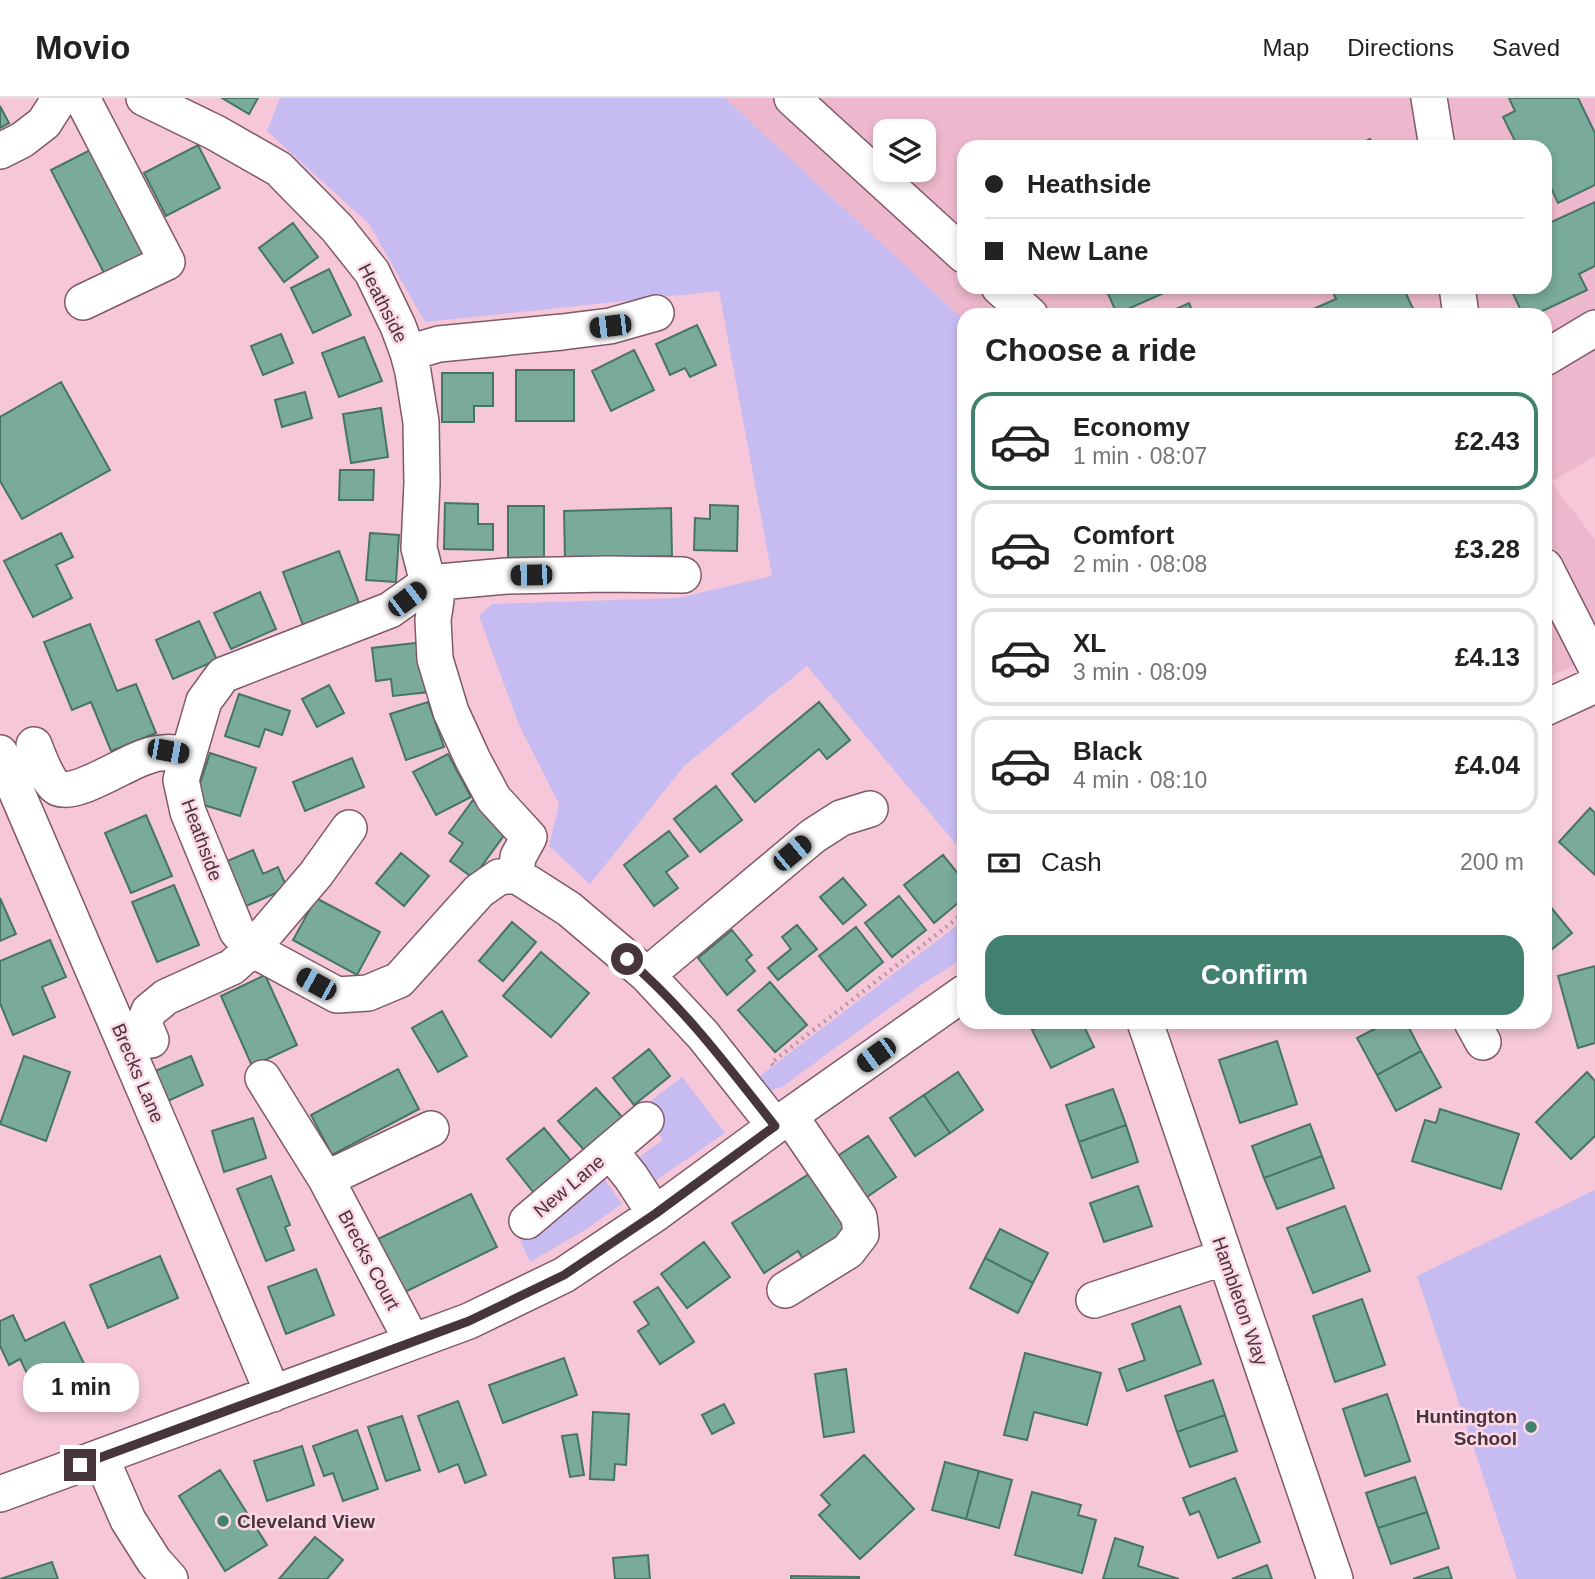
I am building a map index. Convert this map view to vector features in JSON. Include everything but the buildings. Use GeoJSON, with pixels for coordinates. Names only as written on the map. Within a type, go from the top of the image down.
{"type":"FeatureCollection","features":[{"type":"Feature","properties":{"kind":"street"},"geometry":{"type":"LineString","coordinates":[[0,152],[22,141],[44,123],[60,98]]}},
{"type":"Feature","properties":{"kind":"street"},"geometry":{"type":"LineString","coordinates":[[82,98],[167,262],[83,302]]}},
{"type":"Feature","properties":{"kind":"street","name":"Heathside"},"geometry":{"type":"LineString","coordinates":[[144,98],[216,133],[279,169],[337,228],[372,272],[398,327],[413,372],[421,422],[419,548],[428,583],[390,610],[223,675],[204,701],[181,780],[188,812],[237,931],[252,949],[337,995],[369,993],[399,980],[479,891],[499,877],[516,875]]}},
{"type":"Feature","properties":{"kind":"street"},"geometry":{"type":"LineString","coordinates":[[792,98],[957,249]]}},
{"type":"Feature","properties":{"kind":"street"},"geometry":{"type":"LineString","coordinates":[[1429,98],[1436,140]]}},
{"type":"Feature","properties":{"kind":"street"},"geometry":{"type":"LineString","coordinates":[[1007,294],[1022,308]]}},
{"type":"Feature","properties":{"kind":"street"},"geometry":{"type":"LineString","coordinates":[[408,353],[439,344],[610,326],[656,313]]}},
{"type":"Feature","properties":{"kind":"street"},"geometry":{"type":"LineString","coordinates":[[1552,354],[1595,328]]}},
{"type":"Feature","properties":{"kind":"street"},"geometry":{"type":"LineString","coordinates":[[683,575],[506,576],[428,583],[436,600],[433,620],[435,659],[450,712],[473,760],[494,799],[529,837],[518,857],[516,875],[569,909],[647,975],[703,1035],[749,1094],[783,1121],[859,1217],[861,1234],[848,1251],[785,1290]]}},
{"type":"Feature","properties":{"kind":"street"},"geometry":{"type":"LineString","coordinates":[[1552,581],[1595,665]]}},
{"type":"Feature","properties":{"kind":"street"},"geometry":{"type":"LineString","coordinates":[[1552,705],[1595,685]]}},
{"type":"Feature","properties":{"kind":"street"},"geometry":{"type":"LineString","coordinates":[[34,745],[51,782],[58,788],[75,789],[145,757],[168,751],[188,755]]}},
{"type":"Feature","properties":{"kind":"street","name":"Brecks Lane"},"geometry":{"type":"LineString","coordinates":[[0,753],[273,1394]]}},
{"type":"Feature","properties":{"kind":"street"},"geometry":{"type":"LineString","coordinates":[[647,975],[813,836],[841,818],[870,808]]}},
{"type":"Feature","properties":{"kind":"street"},"geometry":{"type":"LineString","coordinates":[[151,1040],[144,1024],[149,1011],[166,998],[232,967],[252,949],[316,874],[349,828]]}},
{"type":"Feature","properties":{"kind":"street"},"geometry":{"type":"LineString","coordinates":[[0,1494],[469,1321],[564,1275],[655,1214],[957,998]]}},
{"type":"Feature","properties":{"kind":"street","name":"Hambleton Way"},"geometry":{"type":"LineString","coordinates":[[1147,1029],[1335,1579]]}},
{"type":"Feature","properties":{"kind":"street","name":"Brecks Court"},"geometry":{"type":"LineString","coordinates":[[263,1078],[326,1179],[412,1341]]}},
{"type":"Feature","properties":{"kind":"street","name":"New Lane"},"geometry":{"type":"LineString","coordinates":[[527,1221],[646,1120]]}},
{"type":"Feature","properties":{"kind":"street"},"geometry":{"type":"LineString","coordinates":[[326,1179],[431,1129]]}},
{"type":"Feature","properties":{"kind":"street","name":"New Lane"},"geometry":{"type":"LineString","coordinates":[[610,1151],[655,1214]]}},
{"type":"Feature","properties":{"kind":"street"},"geometry":{"type":"LineString","coordinates":[[1094,1300],[1224,1257]]}},
{"type":"Feature","properties":{"kind":"street"},"geometry":{"type":"LineString","coordinates":[[101,1458],[128,1520],[154,1561],[170,1579]]}},
{"type":"Feature","properties":{"kind":"path"},"geometry":{"type":"LineString","coordinates":[[749,1094],[778,1070],[771,1063],[957,918]]}},
{"type":"Feature","properties":{"kind":"shaded area"},"geometry":{"type":"Polygon","coordinates":[[[280,98],[725,98],[957,313],[957,844],[807,666],[684,766],[590,884],[549,846],[559,804],[519,725],[479,616],[492,604],[678,598],[772,576],[719,291],[425,322],[369,224],[267,131],[280,98]]]}},
{"type":"Feature","properties":{"kind":"shaded area"},"geometry":{"type":"Polygon","coordinates":[[[725,98],[1595,98],[1595,456],[1552,481],[1552,308],[957,308],[957,313],[725,98]]]}},
{"type":"Feature","properties":{"kind":"shaded area"},"geometry":{"type":"Polygon","coordinates":[[[1552,483],[1595,540],[1595,657],[1552,675],[1552,483]]]}},
{"type":"Feature","properties":{"kind":"shaded area"},"geometry":{"type":"Polygon","coordinates":[[[957,925],[957,962],[921,985],[782,1087],[765,1092],[752,1082],[957,925]]]}},
{"type":"Feature","properties":{"kind":"shaded area"},"geometry":{"type":"Polygon","coordinates":[[[682,1077],[725,1133],[652,1183],[636,1159],[663,1140],[640,1109],[682,1077]]]}},
{"type":"Feature","properties":{"kind":"shaded area"},"geometry":{"type":"Polygon","coordinates":[[[605,1180],[622,1204],[530,1262],[520,1239],[605,1180]]]}},
{"type":"Feature","properties":{"kind":"shaded area","name":"Huntington School"},"geometry":{"type":"Polygon","coordinates":[[[1595,1190],[1595,1579],[1517,1579],[1417,1276],[1595,1190]]]}},
{"type":"Feature","properties":{"kind":"place","name":"Huntington School"},"geometry":{"type":"Point","coordinates":[1531,1427]}},
{"type":"Feature","properties":{"kind":"place","name":"Cleveland View"},"geometry":{"type":"Point","coordinates":[223,1521]}},
{"type":"Feature","properties":{"kind":"route"},"geometry":{"type":"LineString","coordinates":[[80,1465],[469,1321],[564,1275],[655,1214],[775,1126],[703,1035],[647,975],[627,959]]}}]}
